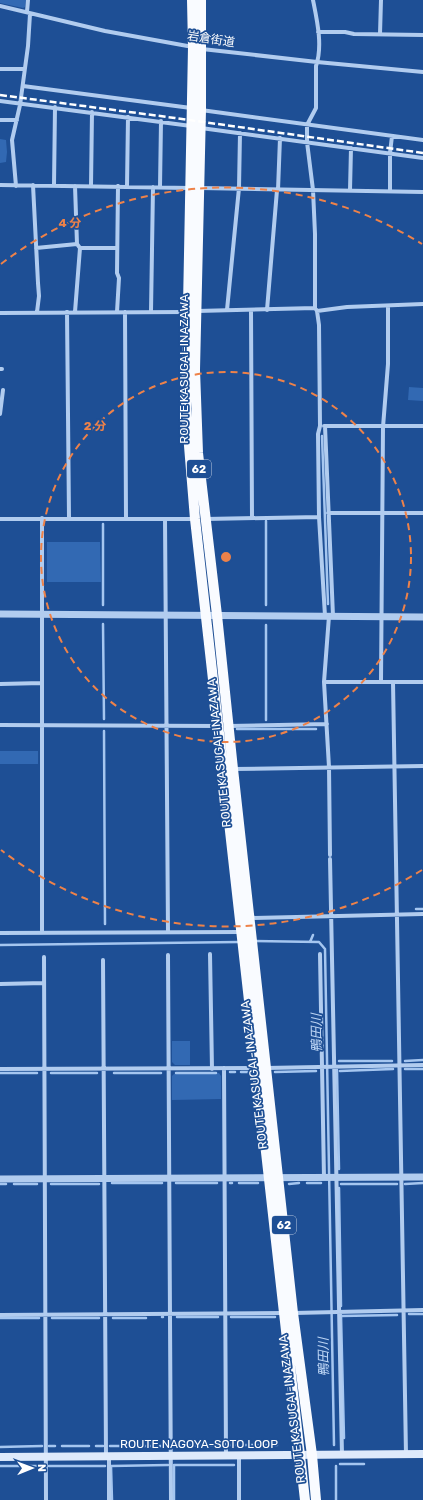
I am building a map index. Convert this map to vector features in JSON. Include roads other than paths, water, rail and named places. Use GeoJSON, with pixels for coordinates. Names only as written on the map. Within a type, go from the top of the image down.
{"type":"FeatureCollection","features":[{"type":"Feature","properties":{"kind":"main road","name":"ROUTE KASUGAI-INAZAWA"},"geometry":{"type":"LineString","coordinates":[[192,0],[197,48]]}},
{"type":"Feature","properties":{"kind":"main road","name":"ROUTE KASUGAI-INAZAWA"},"geometry":{"type":"LineString","coordinates":[[201,0],[197,48],[192,311],[186,409],[195,518],[206,614],[224,726],[233,769],[252,935],[248,950]]}},
{"type":"Feature","properties":{"kind":"main road","name":"ROUTE KASUGAI-INAZAWA"},"geometry":{"type":"LineString","coordinates":[[192,311],[198,453],[217,616],[224,726],[241,933],[248,950],[262,1068],[279,1178],[300,1456],[305,1500]]}},
{"type":"Feature","properties":{"kind":"main road","name":"ROUTE KASUGAI-INAZAWA"},"geometry":{"type":"LineString","coordinates":[[262,1068],[269,1178],[312,1455],[316,1500]]}},
{"type":"Feature","properties":{"kind":"main road","name":"ROUTE NAGOYA-SOTO LOOP"},"geometry":{"type":"LineString","coordinates":[[0,1457],[342,1456],[423,1454]]}},
{"type":"Feature","properties":{"kind":"street"},"geometry":{"type":"LineString","coordinates":[[16,186],[12,140],[21,103],[28,46],[28,0]]}},
{"type":"Feature","properties":{"kind":"street"},"geometry":{"type":"LineString","coordinates":[[312,0],[318,32],[319,60],[316,66],[316,108],[307,125],[307,142],[313,190],[316,310],[320,333],[320,426],[318,434],[319,517],[329,616]]}},
{"type":"Feature","properties":{"kind":"street"},"geometry":{"type":"LineString","coordinates":[[380,34],[381,0]]}},
{"type":"Feature","properties":{"kind":"street","name":"岩倉街道"},"geometry":{"type":"LineString","coordinates":[[0,6],[105,31],[197,48],[317,62],[423,72]]}},
{"type":"Feature","properties":{"kind":"street"},"geometry":{"type":"LineString","coordinates":[[318,32],[423,35]]}},
{"type":"Feature","properties":{"kind":"street"},"geometry":{"type":"LineString","coordinates":[[0,69],[25,69]]}},
{"type":"Feature","properties":{"kind":"street"},"geometry":{"type":"LineString","coordinates":[[23,86],[423,140]]}},
{"type":"Feature","properties":{"kind":"street"},"geometry":{"type":"LineString","coordinates":[[0,101],[161,121],[423,158]]}},
{"type":"Feature","properties":{"kind":"street"},"geometry":{"type":"LineString","coordinates":[[54,185],[56,108]]}},
{"type":"Feature","properties":{"kind":"street"},"geometry":{"type":"LineString","coordinates":[[91,186],[92,112]]}},
{"type":"Feature","properties":{"kind":"street"},"geometry":{"type":"LineString","coordinates":[[127,187],[128,117]]}},
{"type":"Feature","properties":{"kind":"street"},"geometry":{"type":"LineString","coordinates":[[0,120],[17,120]]}},
{"type":"Feature","properties":{"kind":"street"},"geometry":{"type":"LineString","coordinates":[[160,187],[161,121]]}},
{"type":"Feature","properties":{"kind":"street"},"geometry":{"type":"LineString","coordinates":[[227,310],[239,188],[240,133]]}},
{"type":"Feature","properties":{"kind":"street"},"geometry":{"type":"LineString","coordinates":[[390,191],[390,153],[392,136]]}},
{"type":"Feature","properties":{"kind":"street"},"geometry":{"type":"LineString","coordinates":[[267,310],[280,138]]}},
{"type":"Feature","properties":{"kind":"street"},"geometry":{"type":"LineString","coordinates":[[350,190],[351,148]]}},
{"type":"Feature","properties":{"kind":"street"},"geometry":{"type":"LineString","coordinates":[[0,185],[423,192]]}},
{"type":"Feature","properties":{"kind":"street"},"geometry":{"type":"LineString","coordinates":[[33,185],[39,296],[37,312]]}},
{"type":"Feature","properties":{"kind":"street"},"geometry":{"type":"LineString","coordinates":[[75,186],[78,246],[76,312]]}},
{"type":"Feature","properties":{"kind":"street"},"geometry":{"type":"LineString","coordinates":[[117,312],[119,278],[117,273],[118,186]]}},
{"type":"Feature","properties":{"kind":"street"},"geometry":{"type":"LineString","coordinates":[[151,312],[153,187]]}},
{"type":"Feature","properties":{"kind":"street"},"geometry":{"type":"LineString","coordinates":[[36,248],[78,246],[117,248]]}},
{"type":"Feature","properties":{"kind":"street"},"geometry":{"type":"LineString","coordinates":[[0,313],[316,310],[348,307],[423,304]]}},
{"type":"Feature","properties":{"kind":"street"},"geometry":{"type":"LineString","coordinates":[[381,682],[383,427],[388,364],[388,306]]}},
{"type":"Feature","properties":{"kind":"street"},"geometry":{"type":"LineString","coordinates":[[251,310],[252,518]]}},
{"type":"Feature","properties":{"kind":"street"},"geometry":{"type":"LineString","coordinates":[[67,312],[69,518]]}},
{"type":"Feature","properties":{"kind":"street"},"geometry":{"type":"LineString","coordinates":[[125,312],[126,518]]}},
{"type":"Feature","properties":{"kind":"street"},"geometry":{"type":"LineString","coordinates":[[0,414],[2,390]]}},
{"type":"Feature","properties":{"kind":"street"},"geometry":{"type":"LineString","coordinates":[[320,426],[423,426]]}},
{"type":"Feature","properties":{"kind":"street"},"geometry":{"type":"LineString","coordinates":[[325,426],[329,616],[324,682],[329,767],[333,1067],[330,1179]]}},
{"type":"Feature","properties":{"kind":"street"},"geometry":{"type":"LineString","coordinates":[[328,513],[423,513]]}},
{"type":"Feature","properties":{"kind":"street"},"geometry":{"type":"LineString","coordinates":[[206,519],[319,517]]}},
{"type":"Feature","properties":{"kind":"street"},"geometry":{"type":"LineString","coordinates":[[42,518],[42,933]]}},
{"type":"Feature","properties":{"kind":"street"},"geometry":{"type":"LineString","coordinates":[[165,518],[168,932]]}},
{"type":"Feature","properties":{"kind":"street"},"geometry":{"type":"LineString","coordinates":[[0,519],[195,518]]}},
{"type":"Feature","properties":{"kind":"street"},"geometry":{"type":"LineString","coordinates":[[0,614],[206,614],[217,616],[423,617]]}},
{"type":"Feature","properties":{"kind":"street"},"geometry":{"type":"LineString","coordinates":[[324,682],[423,682]]}},
{"type":"Feature","properties":{"kind":"street"},"geometry":{"type":"LineString","coordinates":[[393,682],[406,1455]]}},
{"type":"Feature","properties":{"kind":"street"},"geometry":{"type":"LineString","coordinates":[[0,684],[42,683]]}},
{"type":"Feature","properties":{"kind":"street"},"geometry":{"type":"LineString","coordinates":[[0,725],[224,726],[327,724]]}},
{"type":"Feature","properties":{"kind":"street"},"geometry":{"type":"LineString","coordinates":[[233,769],[423,766]]}},
{"type":"Feature","properties":{"kind":"street"},"geometry":{"type":"LineString","coordinates":[[250,918],[423,914]]}},
{"type":"Feature","properties":{"kind":"street"},"geometry":{"type":"LineString","coordinates":[[0,933],[241,933]]}},
{"type":"Feature","properties":{"kind":"street"},"geometry":{"type":"LineString","coordinates":[[210,954],[212,1068]]}},
{"type":"Feature","properties":{"kind":"street"},"geometry":{"type":"LineString","coordinates":[[320,954],[323,1067],[337,1312],[342,1456]]}},
{"type":"Feature","properties":{"kind":"street"},"geometry":{"type":"LineString","coordinates":[[168,955],[171,1500]]}},
{"type":"Feature","properties":{"kind":"street"},"geometry":{"type":"LineString","coordinates":[[44,957],[46,1500]]}},
{"type":"Feature","properties":{"kind":"street"},"geometry":{"type":"LineString","coordinates":[[103,960],[105,1314],[109,1500]]}},
{"type":"Feature","properties":{"kind":"street"},"geometry":{"type":"LineString","coordinates":[[0,984],[44,983]]}},
{"type":"Feature","properties":{"kind":"street"},"geometry":{"type":"LineString","coordinates":[[0,1069],[168,1069],[423,1065]]}},
{"type":"Feature","properties":{"kind":"street"},"geometry":{"type":"LineString","coordinates":[[224,1068],[226,1456]]}},
{"type":"Feature","properties":{"kind":"street"},"geometry":{"type":"LineString","coordinates":[[0,1179],[330,1179],[423,1177]]}},
{"type":"Feature","properties":{"kind":"street"},"geometry":{"type":"LineString","coordinates":[[0,1315],[225,1314],[423,1310]]}},
{"type":"Feature","properties":{"kind":"street"},"geometry":{"type":"LineString","coordinates":[[239,1456],[239,1500]]}},
{"type":"Feature","properties":{"kind":"waterway"},"geometry":{"type":"LineString","coordinates":[[322,436],[328,604]]}},
{"type":"Feature","properties":{"kind":"waterway"},"geometry":{"type":"LineString","coordinates":[[266,521],[266,605]]}},
{"type":"Feature","properties":{"kind":"waterway"},"geometry":{"type":"LineString","coordinates":[[103,524],[103,605]]}},
{"type":"Feature","properties":{"kind":"waterway"},"geometry":{"type":"LineString","coordinates":[[103,624],[104,719]]}},
{"type":"Feature","properties":{"kind":"waterway"},"geometry":{"type":"LineString","coordinates":[[266,625],[266,720]]}},
{"type":"Feature","properties":{"kind":"waterway"},"geometry":{"type":"LineString","coordinates":[[237,729],[316,729]]}},
{"type":"Feature","properties":{"kind":"waterway"},"geometry":{"type":"LineString","coordinates":[[104,731],[105,924]]}},
{"type":"Feature","properties":{"kind":"waterway"},"geometry":{"type":"LineString","coordinates":[[416,909],[423,909]]}},
{"type":"Feature","properties":{"kind":"waterway","name":"鴨田川"},"geometry":{"type":"LineString","coordinates":[[310,942],[313,935]]}},
{"type":"Feature","properties":{"kind":"waterway","name":"鴨田川"},"geometry":{"type":"LineString","coordinates":[[254,941],[319,942],[325,949],[334,1445]]}},
{"type":"Feature","properties":{"kind":"waterway","name":"鴨田川"},"geometry":{"type":"LineString","coordinates":[[0,945],[239,942]]}},
{"type":"Feature","properties":{"kind":"waterway"},"geometry":{"type":"LineString","coordinates":[[405,1061],[423,1060]]}},
{"type":"Feature","properties":{"kind":"waterway"},"geometry":{"type":"LineString","coordinates":[[339,1061],[392,1061]]}},
{"type":"Feature","properties":{"kind":"waterway"},"geometry":{"type":"LineString","coordinates":[[340,1071],[393,1069]]}},
{"type":"Feature","properties":{"kind":"waterway"},"geometry":{"type":"LineString","coordinates":[[405,1069],[423,1069]]}},
{"type":"Feature","properties":{"kind":"waterway"},"geometry":{"type":"LineString","coordinates":[[337,1070],[339,1169]]}},
{"type":"Feature","properties":{"kind":"waterway"},"geometry":{"type":"LineString","coordinates":[[275,1072],[316,1071]]}},
{"type":"Feature","properties":{"kind":"waterway"},"geometry":{"type":"LineString","coordinates":[[230,1072],[235,1072]]}},
{"type":"Feature","properties":{"kind":"waterway"},"geometry":{"type":"LineString","coordinates":[[241,1072],[248,1072]]}},
{"type":"Feature","properties":{"kind":"waterway"},"geometry":{"type":"LineString","coordinates":[[0,1073],[37,1073]]}},
{"type":"Feature","properties":{"kind":"waterway"},"geometry":{"type":"LineString","coordinates":[[51,1073],[97,1073]]}},
{"type":"Feature","properties":{"kind":"waterway"},"geometry":{"type":"LineString","coordinates":[[114,1073],[161,1073]]}},
{"type":"Feature","properties":{"kind":"waterway"},"geometry":{"type":"LineString","coordinates":[[176,1073],[216,1073]]}},
{"type":"Feature","properties":{"kind":"waterway"},"geometry":{"type":"LineString","coordinates":[[112,1183],[162,1183]]}},
{"type":"Feature","properties":{"kind":"waterway"},"geometry":{"type":"LineString","coordinates":[[176,1183],[217,1183]]}},
{"type":"Feature","properties":{"kind":"waterway"},"geometry":{"type":"LineString","coordinates":[[239,1183],[258,1183]]}},
{"type":"Feature","properties":{"kind":"waterway"},"geometry":{"type":"LineString","coordinates":[[289,1184],[299,1183]]}},
{"type":"Feature","properties":{"kind":"waterway"},"geometry":{"type":"LineString","coordinates":[[307,1183],[321,1183]]}},
{"type":"Feature","properties":{"kind":"waterway"},"geometry":{"type":"LineString","coordinates":[[405,1184],[423,1183]]}},
{"type":"Feature","properties":{"kind":"waterway"},"geometry":{"type":"LineString","coordinates":[[0,1184],[6,1184]]}},
{"type":"Feature","properties":{"kind":"waterway"},"geometry":{"type":"LineString","coordinates":[[14,1184],[37,1184]]}},
{"type":"Feature","properties":{"kind":"waterway"},"geometry":{"type":"LineString","coordinates":[[51,1184],[99,1184]]}},
{"type":"Feature","properties":{"kind":"waterway"},"geometry":{"type":"LineString","coordinates":[[341,1184],[397,1184]]}},
{"type":"Feature","properties":{"kind":"waterway"},"geometry":{"type":"LineString","coordinates":[[339,1188],[341,1306]]}},
{"type":"Feature","properties":{"kind":"waterway"},"geometry":{"type":"LineString","coordinates":[[409,1314],[423,1314]]}},
{"type":"Feature","properties":{"kind":"waterway"},"geometry":{"type":"LineString","coordinates":[[341,1315],[344,1438]]}},
{"type":"Feature","properties":{"kind":"waterway"},"geometry":{"type":"LineString","coordinates":[[341,1316],[397,1315]]}},
{"type":"Feature","properties":{"kind":"waterway"},"geometry":{"type":"LineString","coordinates":[[177,1317],[218,1317]]}},
{"type":"Feature","properties":{"kind":"waterway"},"geometry":{"type":"LineString","coordinates":[[231,1317],[275,1317]]}},
{"type":"Feature","properties":{"kind":"waterway"},"geometry":{"type":"LineString","coordinates":[[0,1318],[39,1318]]}},
{"type":"Feature","properties":{"kind":"waterway"},"geometry":{"type":"LineString","coordinates":[[52,1318],[99,1318]]}},
{"type":"Feature","properties":{"kind":"waterway"},"geometry":{"type":"LineString","coordinates":[[113,1318],[146,1318]]}},
{"type":"Feature","properties":{"kind":"waterway"},"geometry":{"type":"LineString","coordinates":[[174,1446],[222,1445]]}},
{"type":"Feature","properties":{"kind":"waterway"},"geometry":{"type":"LineString","coordinates":[[229,1445],[235,1445]]}},
{"type":"Feature","properties":{"kind":"waterway"},"geometry":{"type":"LineString","coordinates":[[244,1445],[277,1445]]}},
{"type":"Feature","properties":{"kind":"waterway"},"geometry":{"type":"LineString","coordinates":[[0,1447],[42,1446]]}},
{"type":"Feature","properties":{"kind":"waterway"},"geometry":{"type":"LineString","coordinates":[[49,1446],[55,1446]]}},
{"type":"Feature","properties":{"kind":"waterway"},"geometry":{"type":"LineString","coordinates":[[62,1446],[89,1446]]}},
{"type":"Feature","properties":{"kind":"waterway"},"geometry":{"type":"LineString","coordinates":[[96,1446],[103,1446]]}},
{"type":"Feature","properties":{"kind":"waterway"},"geometry":{"type":"LineString","coordinates":[[110,1446],[167,1446]]}},
{"type":"Feature","properties":{"kind":"waterway"},"geometry":{"type":"LineString","coordinates":[[340,1464],[364,1464]]}},
{"type":"Feature","properties":{"kind":"waterway"},"geometry":{"type":"LineString","coordinates":[[112,1500],[111,1466],[168,1465]]}},
{"type":"Feature","properties":{"kind":"waterway"},"geometry":{"type":"LineString","coordinates":[[174,1500],[174,1465],[234,1465]]}},
{"type":"Feature","properties":{"kind":"waterway"},"geometry":{"type":"LineString","coordinates":[[0,1466],[43,1466]]}},
{"type":"Feature","properties":{"kind":"waterway"},"geometry":{"type":"LineString","coordinates":[[49,1466],[105,1466]]}},
{"type":"Feature","properties":{"kind":"waterway","name":"鴨田川"},"geometry":{"type":"LineString","coordinates":[[336,1466],[336,1500]]}},
{"type":"Feature","properties":{"kind":"railway"},"geometry":{"type":"LineString","coordinates":[[0,95],[423,153]]}}]}
